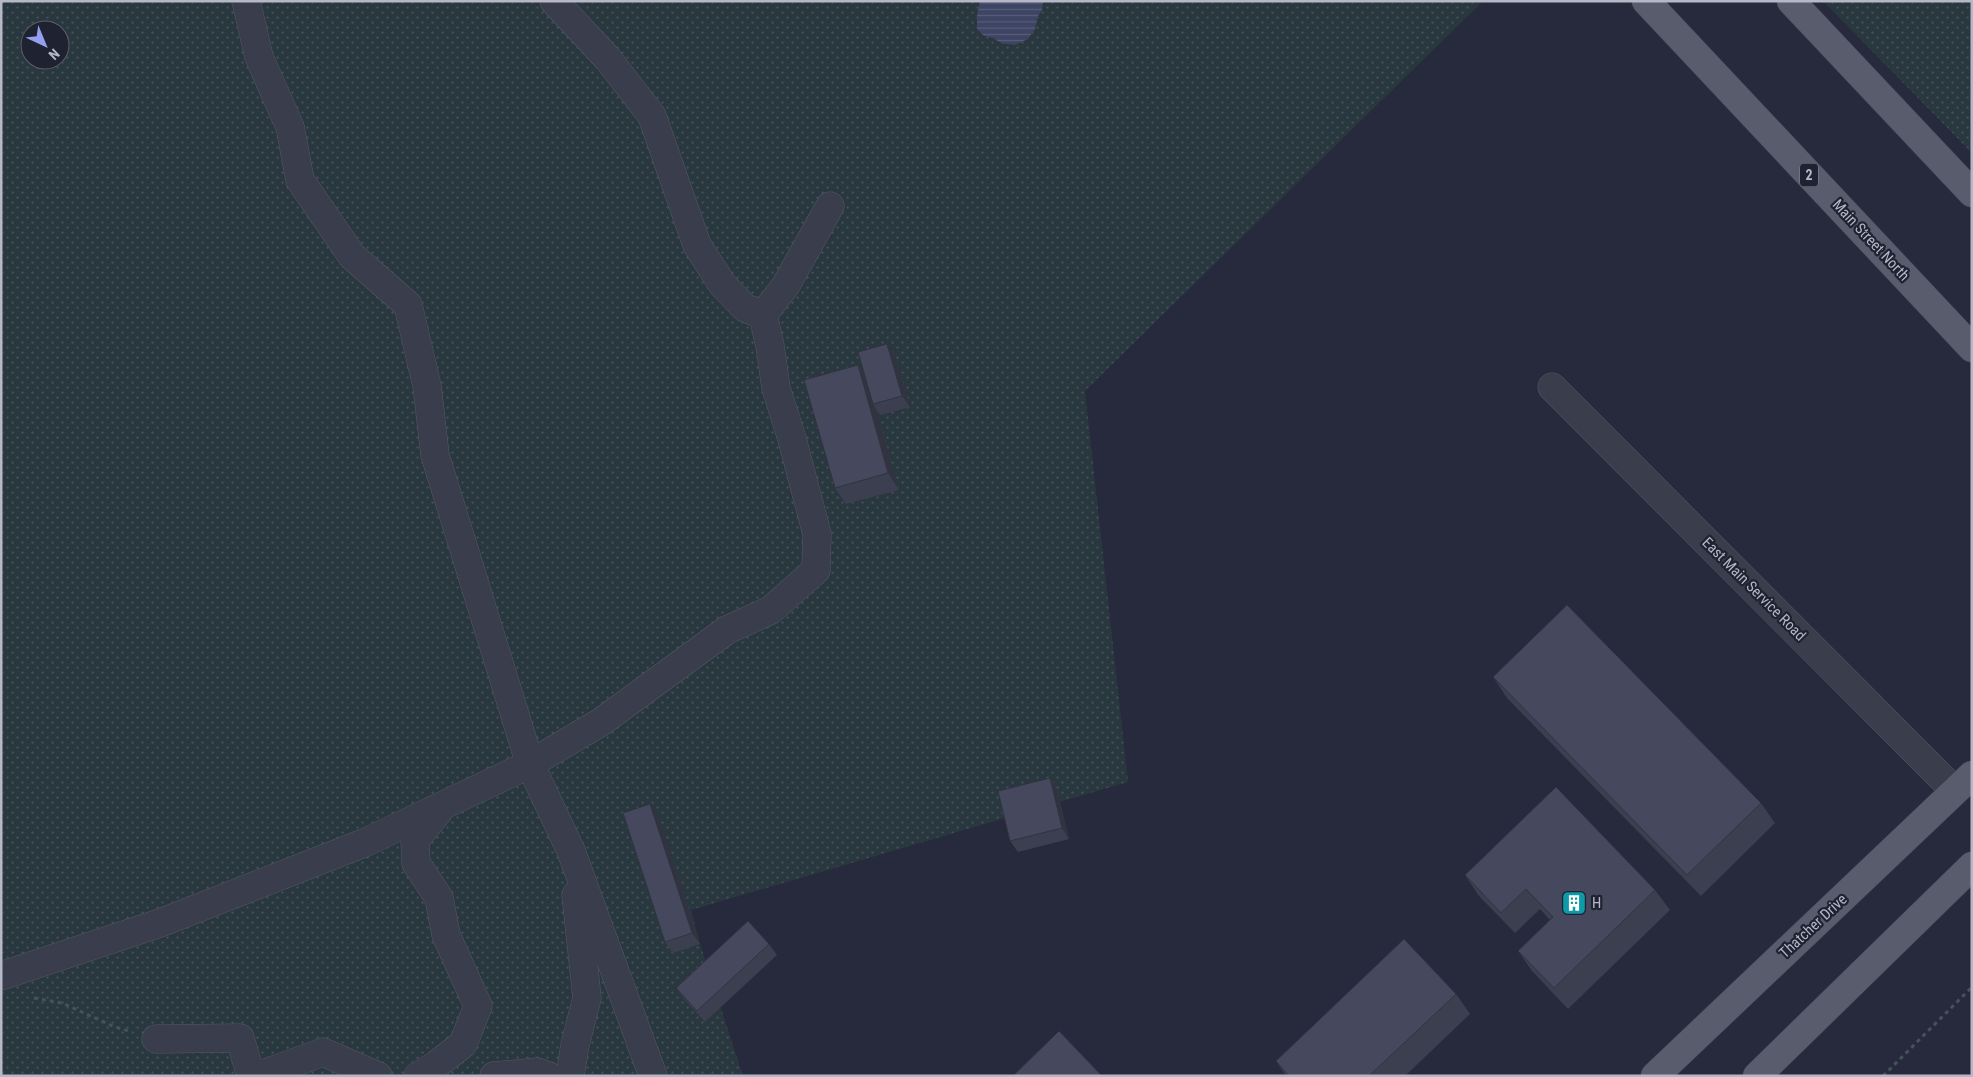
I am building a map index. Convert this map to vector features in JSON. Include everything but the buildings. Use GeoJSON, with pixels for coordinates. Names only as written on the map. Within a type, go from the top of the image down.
{"type":"FeatureCollection","features":[{"type":"Feature","properties":{"kind":"main road","name":"Main Street North"},"geometry":{"type":"LineString","coordinates":[[1646,1],[1972,348]]}},
{"type":"Feature","properties":{"kind":"main road"},"geometry":{"type":"LineString","coordinates":[[1790,1],[1972,193]]}},
{"type":"Feature","properties":{"kind":"main road","name":"Thatcher Drive"},"geometry":{"type":"LineString","coordinates":[[1655,1076],[1963,783]]}},
{"type":"Feature","properties":{"kind":"main road"},"geometry":{"type":"LineString","coordinates":[[1757,1076],[1972,866]]}},
{"type":"Feature","properties":{"kind":"street"},"geometry":{"type":"LineString","coordinates":[[246,1],[259,57],[290,127],[300,180],[352,256],[408,305],[427,386],[435,455],[530,764],[571,852],[653,1076]]}},
{"type":"Feature","properties":{"kind":"street"},"geometry":{"type":"LineString","coordinates":[[554,1],[608,59],[652,116],[697,245],[722,284],[745,308],[763,315]]}},
{"type":"Feature","properties":{"kind":"street"},"geometry":{"type":"LineString","coordinates":[[763,315],[786,286],[830,206]]}},
{"type":"Feature","properties":{"kind":"street"},"geometry":{"type":"LineString","coordinates":[[1,976],[170,919],[364,843],[442,806],[530,764],[601,722],[727,630],[771,610],[816,570],[817,534],[792,439],[776,388],[763,315]]}},
{"type":"Feature","properties":{"kind":"street","name":"East Main Service Road"},"geometry":{"type":"LineString","coordinates":[[1552,387],[1963,783]]}},
{"type":"Feature","properties":{"kind":"street"},"geometry":{"type":"LineString","coordinates":[[418,1076],[463,1044],[478,1006],[446,935],[439,898],[416,863],[415,840],[442,806]]}},
{"type":"Feature","properties":{"kind":"street"},"geometry":{"type":"LineString","coordinates":[[570,1076],[586,998],[571,852]]}},
{"type":"Feature","properties":{"kind":"street"},"geometry":{"type":"LineString","coordinates":[[156,1039],[240,1038],[251,1076]]}},
{"type":"Feature","properties":{"kind":"street"},"geometry":{"type":"LineString","coordinates":[[258,1076],[323,1052],[378,1076]]}},
{"type":"Feature","properties":{"kind":"street"},"geometry":{"type":"LineString","coordinates":[[494,1076],[537,1072],[548,1076]]}},
{"type":"Feature","properties":{"kind":"path"},"geometry":{"type":"LineString","coordinates":[[1883,1076],[1972,987]]}},
{"type":"Feature","properties":{"kind":"path"},"geometry":{"type":"LineString","coordinates":[[25,996],[62,1004],[115,1027],[156,1039]]}},
{"type":"Feature","properties":{"kind":"shaded area"},"geometry":{"type":"Polygon","coordinates":[[[1,1],[1483,1],[1085,391],[1128,782],[691,910],[700,944],[743,1076],[1,1076],[1,1]]]}},
{"type":"Feature","properties":{"kind":"shaded area"},"geometry":{"type":"Polygon","coordinates":[[[1823,1],[1972,1],[1972,153],[1823,1]]]}},
{"type":"Feature","properties":{"kind":"water"},"geometry":{"type":"Polygon","coordinates":[[[980,1],[1043,1],[1042,10],[1038,16],[1035,29],[1028,39],[1015,45],[1001,43],[993,38],[984,36],[977,29],[980,1]]]}},
{"type":"Feature","properties":{"kind":"place","name":"H"},"geometry":{"type":"Point","coordinates":[1574,903]}}]}
